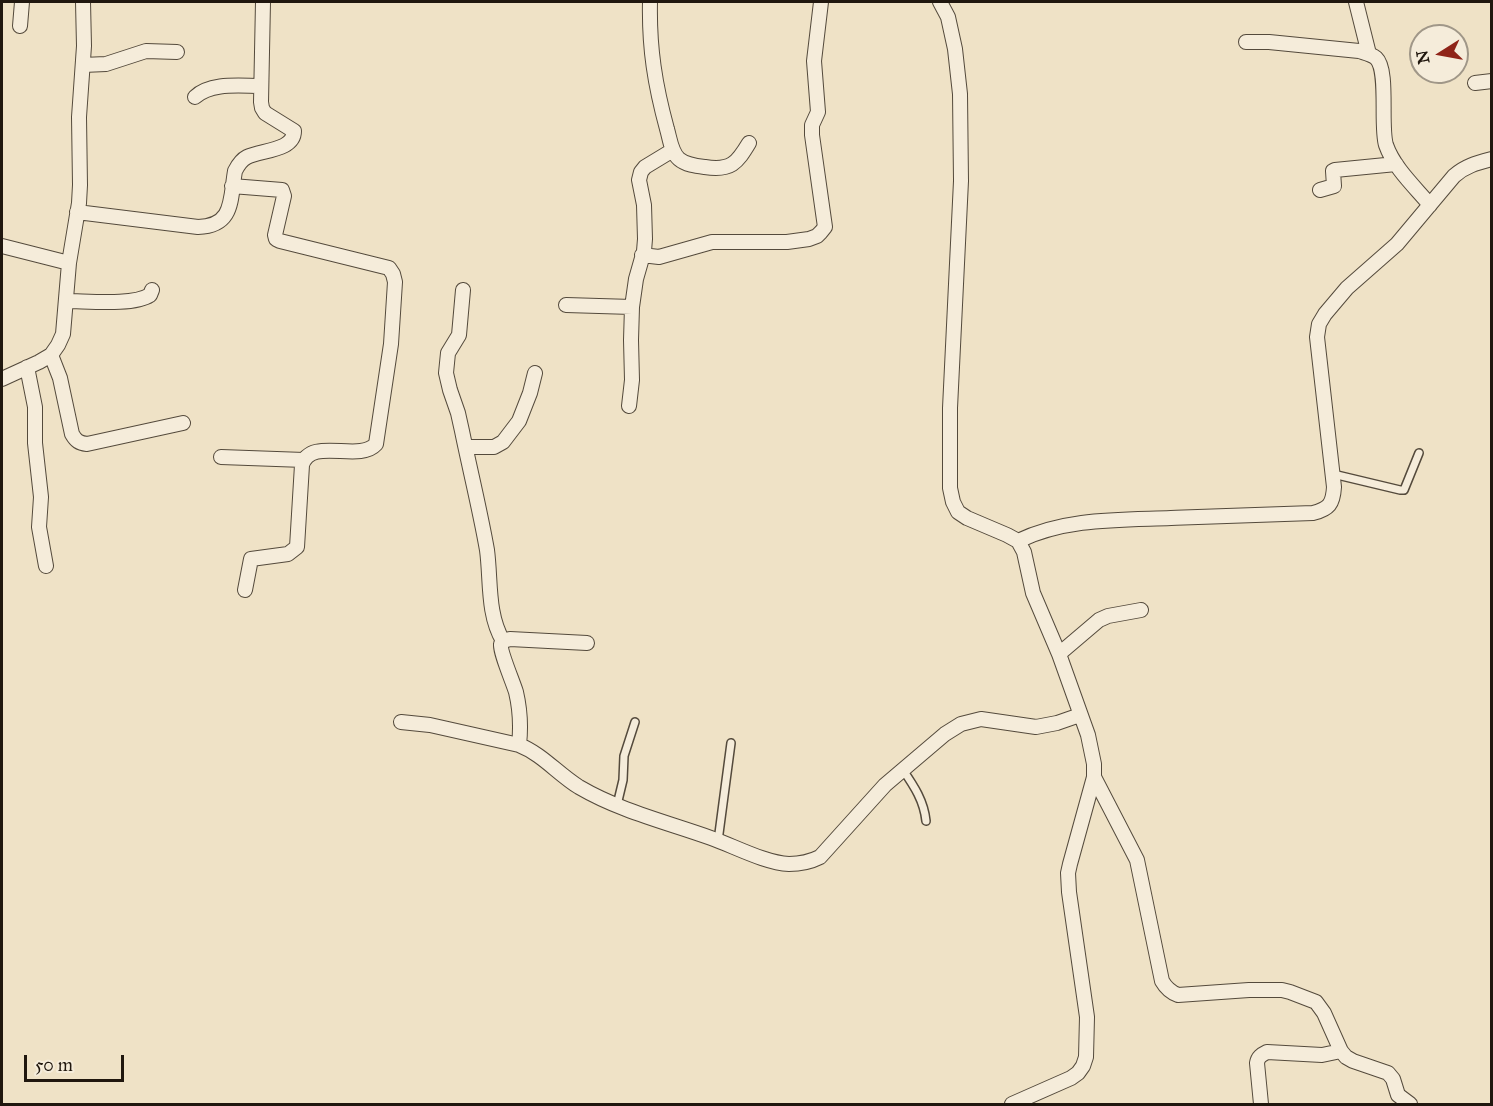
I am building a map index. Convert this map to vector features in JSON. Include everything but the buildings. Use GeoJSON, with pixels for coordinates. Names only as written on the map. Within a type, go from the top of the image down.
{"type":"FeatureCollection","features":[{"type":"Feature","properties":{"kind":"street"},"geometry":{"type":"LineString","coordinates":[[20,26],[22,2]]}},
{"type":"Feature","properties":{"kind":"street"},"geometry":{"type":"LineString","coordinates":[[2,379],[51,355],[63,334],[69,262],[80,185],[79,117],[84,46],[83,2]]}},
{"type":"Feature","properties":{"kind":"street"},"geometry":{"type":"LineString","coordinates":[[77,212],[198,228],[218,224],[224,218],[228,210],[237,165],[244,158],[287,144],[294,136],[294,131],[265,113],[261,102],[262,2]]}},
{"type":"Feature","properties":{"kind":"street"},"geometry":{"type":"LineString","coordinates":[[650,2],[652,60],[657,93],[673,150],[679,159],[689,164],[724,168],[733,164],[749,143]]}},
{"type":"Feature","properties":{"kind":"street"},"geometry":{"type":"LineString","coordinates":[[642,255],[659,257],[712,242],[787,242],[809,239],[817,236],[825,227],[812,135],[812,125],[818,112],[814,62],[821,2]]}},
{"type":"Feature","properties":{"kind":"street"},"geometry":{"type":"LineString","coordinates":[[940,2],[948,17],[955,50],[960,94],[961,181],[950,408],[950,488],[958,512],[1018,541],[1024,552],[1033,593],[1059,654],[1088,735],[1094,764],[1094,777],[1068,873],[1086,1006],[1086,1057],[1083,1066],[1071,1078],[1012,1104]]}},
{"type":"Feature","properties":{"kind":"street"},"geometry":{"type":"LineString","coordinates":[[1356,2],[1369,54]]}},
{"type":"Feature","properties":{"kind":"street"},"geometry":{"type":"LineString","coordinates":[[1246,42],[1269,42],[1359,51],[1377,59],[1380,63],[1382,77],[1385,143],[1396,164],[1430,205]]}},
{"type":"Feature","properties":{"kind":"street"},"geometry":{"type":"LineString","coordinates":[[83,65],[106,64],[146,51],[177,52]]}},
{"type":"Feature","properties":{"kind":"street"},"geometry":{"type":"LineString","coordinates":[[1475,83],[1491,81]]}},
{"type":"Feature","properties":{"kind":"street"},"geometry":{"type":"LineString","coordinates":[[195,97],[201,92],[222,86],[261,86]]}},
{"type":"Feature","properties":{"kind":"street"},"geometry":{"type":"LineString","coordinates":[[629,406],[632,380],[632,306],[642,255],[645,222],[639,180],[645,167],[673,150]]}},
{"type":"Feature","properties":{"kind":"street"},"geometry":{"type":"LineString","coordinates":[[1018,541],[1034,533],[1071,524],[1110,520],[1323,511],[1334,497],[1334,487],[1317,337],[1319,324],[1347,288],[1397,244],[1454,176],[1462,169],[1491,159]]}},
{"type":"Feature","properties":{"kind":"street"},"geometry":{"type":"LineString","coordinates":[[1320,189],[1334,186],[1333,171],[1335,170],[1396,164]]}},
{"type":"Feature","properties":{"kind":"street"},"geometry":{"type":"LineString","coordinates":[[232,186],[282,190],[284,196],[276,239],[389,268],[395,282],[391,344],[376,444],[372,448],[363,450],[316,451],[307,455],[302,465],[297,547],[288,554],[251,559],[245,590]]}},
{"type":"Feature","properties":{"kind":"street"},"geometry":{"type":"LineString","coordinates":[[2,246],[69,262]]}},
{"type":"Feature","properties":{"kind":"street"},"geometry":{"type":"LineString","coordinates":[[66,301],[126,302],[150,295],[152,290]]}},
{"type":"Feature","properties":{"kind":"street"},"geometry":{"type":"LineString","coordinates":[[463,290],[459,335],[448,353],[446,373],[466,447],[487,551],[493,614],[497,632],[503,641]]}},
{"type":"Feature","properties":{"kind":"street"},"geometry":{"type":"LineString","coordinates":[[566,305],[632,306]]}},
{"type":"Feature","properties":{"kind":"street"},"geometry":{"type":"LineString","coordinates":[[51,355],[60,378],[75,440],[87,444],[183,423]]}},
{"type":"Feature","properties":{"kind":"street"},"geometry":{"type":"LineString","coordinates":[[27,367],[35,407],[35,443],[41,497],[39,526],[46,566]]}},
{"type":"Feature","properties":{"kind":"street"},"geometry":{"type":"LineString","coordinates":[[466,447],[494,447],[504,442],[519,421],[535,373]]}},
{"type":"Feature","properties":{"kind":"street"},"geometry":{"type":"LineString","coordinates":[[221,457],[304,460]]}},
{"type":"Feature","properties":{"kind":"street"},"geometry":{"type":"LineString","coordinates":[[1059,654],[1099,620],[1108,616],[1141,610]]}},
{"type":"Feature","properties":{"kind":"street"},"geometry":{"type":"LineString","coordinates":[[503,641],[510,639],[587,643]]}},
{"type":"Feature","properties":{"kind":"street"},"geometry":{"type":"LineString","coordinates":[[503,641],[501,645],[503,655],[510,672],[518,705],[519,745]]}},
{"type":"Feature","properties":{"kind":"street"},"geometry":{"type":"LineString","coordinates":[[401,722],[430,725],[519,745],[542,758],[576,785],[598,797],[655,820],[776,862],[789,864],[812,861],[820,857],[885,785],[945,734],[961,724],[981,719],[1036,726],[1057,723],[1080,715]]}},
{"type":"Feature","properties":{"kind":"street"},"geometry":{"type":"LineString","coordinates":[[1094,777],[1137,860],[1162,981],[1166,988],[1178,995],[1282,990],[1316,1002],[1321,1007],[1346,1057],[1388,1073],[1393,1079],[1398,1095],[1410,1104]]}},
{"type":"Feature","properties":{"kind":"street"},"geometry":{"type":"LineString","coordinates":[[1261,1104],[1257,1063],[1258,1058],[1266,1052],[1322,1054],[1341,1051]]}},
{"type":"Feature","properties":{"kind":"lane"},"geometry":{"type":"LineString","coordinates":[[1333,474],[1404,490],[1419,453]]}},
{"type":"Feature","properties":{"kind":"lane"},"geometry":{"type":"LineString","coordinates":[[617,805],[623,780],[624,756],[635,722]]}},
{"type":"Feature","properties":{"kind":"lane"},"geometry":{"type":"LineString","coordinates":[[718,841],[731,743]]}},
{"type":"Feature","properties":{"kind":"lane"},"geometry":{"type":"LineString","coordinates":[[903,770],[921,800],[926,821]]}}]}
